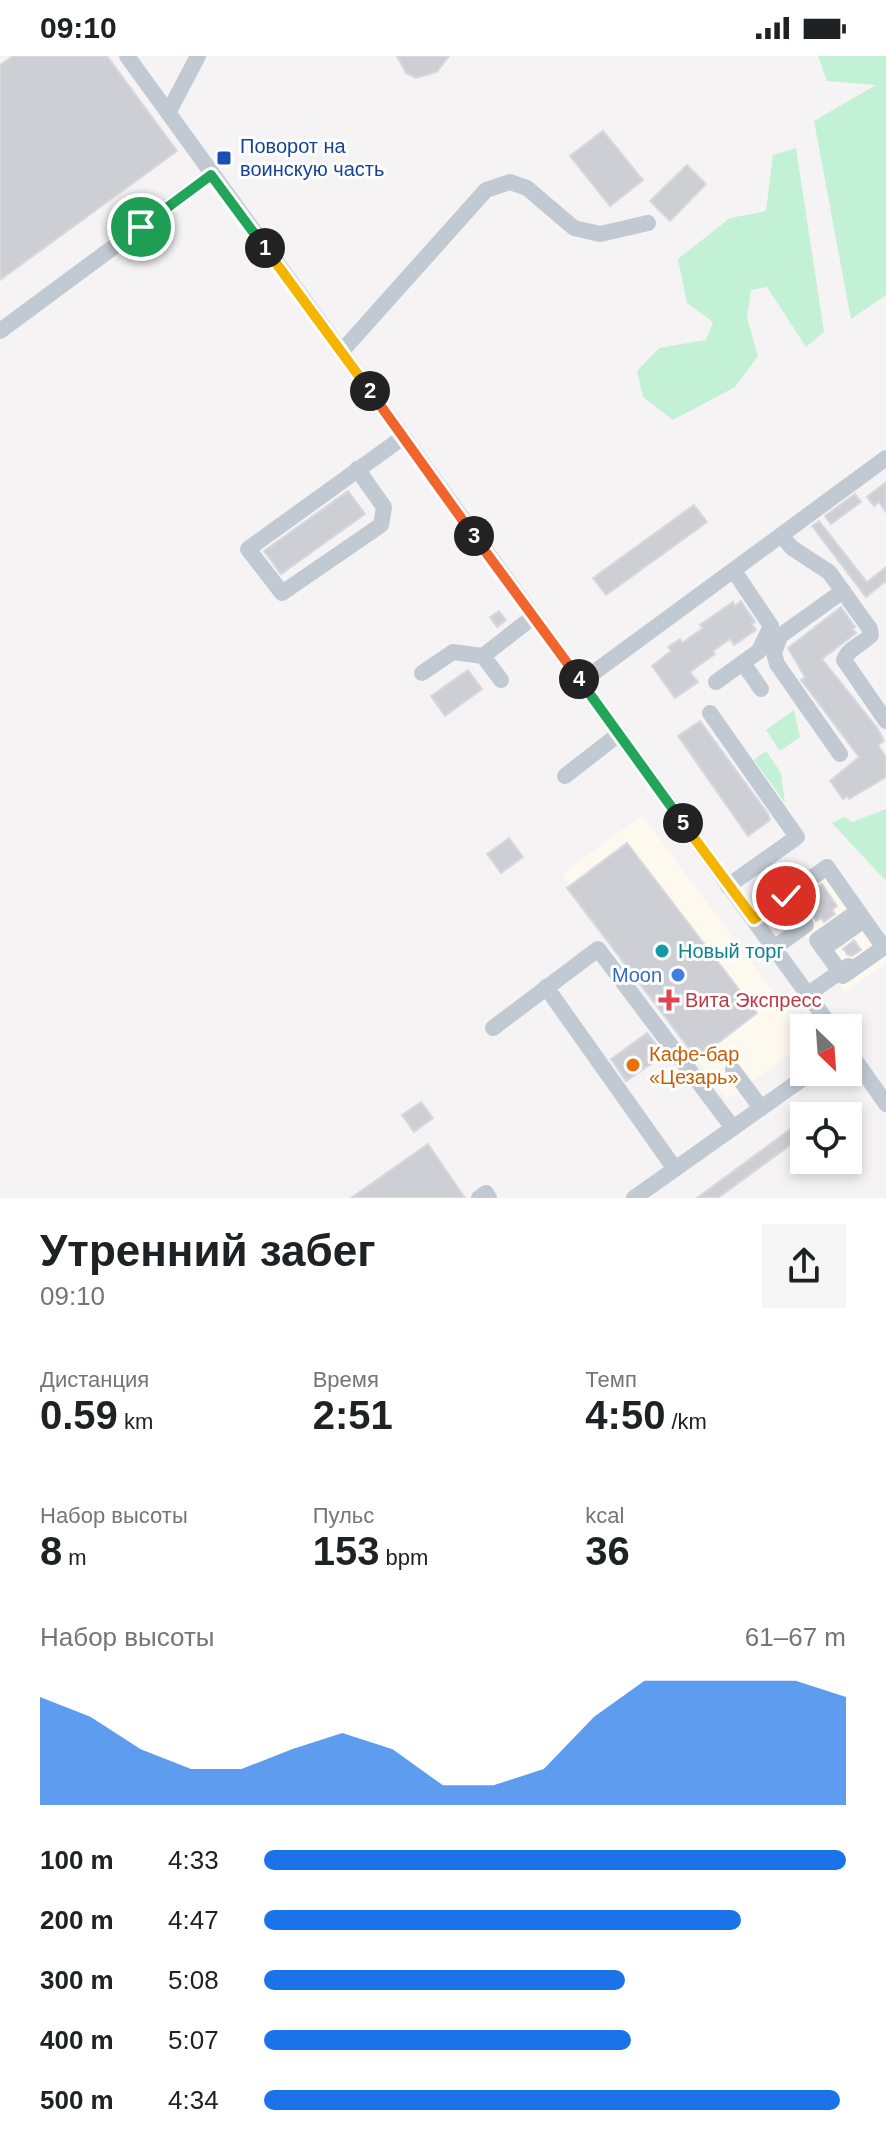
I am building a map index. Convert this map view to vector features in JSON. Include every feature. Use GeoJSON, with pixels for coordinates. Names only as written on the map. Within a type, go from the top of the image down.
{"type":"FeatureCollection","features":[{"type":"Feature","properties":{"kind":"street"},"geometry":{"type":"LineString","coordinates":[[127,56],[821,1014]]}},
{"type":"Feature","properties":{"kind":"street"},"geometry":{"type":"LineString","coordinates":[[168,113],[198,56]]}},
{"type":"Feature","properties":{"kind":"street"},"geometry":{"type":"LineString","coordinates":[[0,331],[211,175]]}},
{"type":"Feature","properties":{"kind":"street"},"geometry":{"type":"LineString","coordinates":[[342,351],[486,190],[510,182],[527,188],[574,228],[600,234],[648,223]]}},
{"type":"Feature","properties":{"kind":"street"},"geometry":{"type":"LineString","coordinates":[[357,469],[384,507],[381,525],[282,593],[248,549],[357,469],[402,438]]}},
{"type":"Feature","properties":{"kind":"street"},"geometry":{"type":"LineString","coordinates":[[581,682],[886,458]]}},
{"type":"Feature","properties":{"kind":"street"},"geometry":{"type":"LineString","coordinates":[[782,536],[789,545],[829,572],[871,632],[845,656],[845,663],[886,721]]}},
{"type":"Feature","properties":{"kind":"street"},"geometry":{"type":"LineString","coordinates":[[716,682],[759,651],[771,626],[734,571]]}},
{"type":"Feature","properties":{"kind":"street"},"geometry":{"type":"LineString","coordinates":[[840,754],[777,664],[774,653],[780,636],[843,591]]}},
{"type":"Feature","properties":{"kind":"street"},"geometry":{"type":"LineString","coordinates":[[483,656],[533,617]]}},
{"type":"Feature","properties":{"kind":"street"},"geometry":{"type":"LineString","coordinates":[[422,673],[453,652],[483,656],[501,680]]}},
{"type":"Feature","properties":{"kind":"street"},"geometry":{"type":"LineString","coordinates":[[743,663],[761,689]]}},
{"type":"Feature","properties":{"kind":"street"},"geometry":{"type":"LineString","coordinates":[[710,713],[797,837],[728,886]]}},
{"type":"Feature","properties":{"kind":"street"},"geometry":{"type":"LineString","coordinates":[[565,776],[619,734]]}},
{"type":"Feature","properties":{"kind":"street"},"geometry":{"type":"LineString","coordinates":[[754,919],[827,867],[884,947],[839,972],[807,995]]}},
{"type":"Feature","properties":{"kind":"street"},"geometry":{"type":"LineString","coordinates":[[774,948],[806,925],[786,896]]}},
{"type":"Feature","properties":{"kind":"street"},"geometry":{"type":"LineString","coordinates":[[839,972],[820,944],[861,915]]}},
{"type":"Feature","properties":{"kind":"street"},"geometry":{"type":"LineString","coordinates":[[493,1028],[598,949],[733,1128]]}},
{"type":"Feature","properties":{"kind":"street"},"geometry":{"type":"LineString","coordinates":[[546,987],[675,1169]]}},
{"type":"Feature","properties":{"kind":"street"},"geometry":{"type":"LineString","coordinates":[[733,1070],[761,1108]]}},
{"type":"Feature","properties":{"kind":"street"},"geometry":{"type":"LineString","coordinates":[[862,1070],[886,1104]]}},
{"type":"Feature","properties":{"kind":"street"},"geometry":{"type":"LineString","coordinates":[[634,1198],[792,1086]]}},
{"type":"Feature","properties":{"kind":"street"},"geometry":{"type":"LineString","coordinates":[[479,1198],[486,1193],[489,1198]]}},
{"type":"Feature","properties":{"kind":"shaded area"},"geometry":{"type":"Polygon","coordinates":[[[642,815],[790,1014],[790,1054],[727,1100],[562,874],[642,815]]]}},
{"type":"Feature","properties":{"kind":"shaded area"},"geometry":{"type":"Polygon","coordinates":[[[828,857],[886,940],[886,963],[845,992],[776,894],[828,857]]]}},
{"type":"Feature","properties":{"kind":"green space"},"geometry":{"type":"Polygon","coordinates":[[[818,56],[886,56],[886,295],[851,319],[814,121],[876,85],[827,81],[818,56]]]}},
{"type":"Feature","properties":{"kind":"green space"},"geometry":{"type":"Polygon","coordinates":[[[796,148],[824,332],[806,347],[767,287],[751,290],[747,318],[758,356],[735,387],[673,420],[643,397],[637,371],[659,348],[706,340],[713,322],[687,303],[678,259],[730,218],[766,211],[773,155],[796,148]]]}},
{"type":"Feature","properties":{"kind":"green space"},"geometry":{"type":"Polygon","coordinates":[[[794,710],[800,737],[780,751],[766,730],[794,710]]]}},
{"type":"Feature","properties":{"kind":"green space"},"geometry":{"type":"Polygon","coordinates":[[[766,751],[781,773],[785,803],[754,760],[766,751]]]}},
{"type":"Feature","properties":{"kind":"green space"},"geometry":{"type":"Polygon","coordinates":[[[886,809],[886,881],[832,823],[845,817],[852,822],[886,809]]]}},
{"type":"Feature","properties":{"kind":"building"},"geometry":{"type":"Polygon","coordinates":[[[13,56],[107,56],[177,151],[0,280],[0,65],[13,56]]]}},
{"type":"Feature","properties":{"kind":"building"},"geometry":{"type":"Polygon","coordinates":[[[397,56],[449,56],[437,72],[416,78],[406,73],[397,56]]]}},
{"type":"Feature","properties":{"kind":"building"},"geometry":{"type":"Polygon","coordinates":[[[603,131],[643,180],[610,206],[570,156],[603,131]]]}},
{"type":"Feature","properties":{"kind":"building"},"geometry":{"type":"Polygon","coordinates":[[[687,165],[706,184],[670,221],[650,201],[687,165]]]}},
{"type":"Feature","properties":{"kind":"building"},"geometry":{"type":"Polygon","coordinates":[[[886,482],[886,512],[879,502],[874,506],[867,497],[886,482]]]}},
{"type":"Feature","properties":{"kind":"building"},"geometry":{"type":"Polygon","coordinates":[[[348,491],[365,514],[281,574],[264,551],[348,491]]]}},
{"type":"Feature","properties":{"kind":"building"},"geometry":{"type":"Polygon","coordinates":[[[855,494],[861,502],[831,524],[825,516],[855,494]]]}},
{"type":"Feature","properties":{"kind":"building"},"geometry":{"type":"Polygon","coordinates":[[[694,505],[707,522],[606,595],[593,578],[694,505]]]}},
{"type":"Feature","properties":{"kind":"building"},"geometry":{"type":"Polygon","coordinates":[[[819,521],[867,582],[886,567],[886,581],[866,597],[812,526],[819,521]]]}},
{"type":"Feature","properties":{"kind":"building"},"geometry":{"type":"Polygon","coordinates":[[[741,601],[755,622],[752,624],[756,630],[734,645],[730,639],[713,651],[715,654],[690,672],[698,682],[675,698],[652,666],[671,651],[668,647],[680,639],[682,643],[703,628],[700,625],[733,602],[735,606],[741,601]]]}},
{"type":"Feature","properties":{"kind":"building"},"geometry":{"type":"Polygon","coordinates":[[[841,607],[856,633],[822,659],[878,729],[884,741],[878,745],[886,757],[886,777],[849,799],[847,796],[843,799],[830,781],[859,757],[801,680],[805,677],[788,648],[841,607]]]}},
{"type":"Feature","properties":{"kind":"building"},"geometry":{"type":"Polygon","coordinates":[[[499,611],[506,620],[497,627],[490,617],[499,611]]]}},
{"type":"Feature","properties":{"kind":"building"},"geometry":{"type":"Polygon","coordinates":[[[468,670],[482,689],[445,716],[431,696],[468,670]]]}},
{"type":"Feature","properties":{"kind":"building"},"geometry":{"type":"Polygon","coordinates":[[[700,721],[768,814],[770,820],[748,836],[678,736],[700,721]]]}},
{"type":"Feature","properties":{"kind":"building"},"geometry":{"type":"Polygon","coordinates":[[[509,838],[523,857],[501,873],[487,854],[509,838]]]}},
{"type":"Feature","properties":{"kind":"building","name":"Новый торг"},"geometry":{"type":"Polygon","coordinates":[[[627,843],[757,1013],[697,1059],[567,888],[627,843]]]}},
{"type":"Feature","properties":{"kind":"building"},"geometry":{"type":"Polygon","coordinates":[[[822,884],[837,906],[832,910],[835,914],[824,922],[821,918],[816,921],[801,899],[822,884]]]}},
{"type":"Feature","properties":{"kind":"building"},"geometry":{"type":"Polygon","coordinates":[[[854,940],[861,950],[848,955],[843,949],[854,940]]]}},
{"type":"Feature","properties":{"kind":"building"},"geometry":{"type":"Polygon","coordinates":[[[647,1033],[660,1049],[657,1051],[661,1057],[626,1081],[611,1059],[647,1033]]]}},
{"type":"Feature","properties":{"kind":"building"},"geometry":{"type":"Polygon","coordinates":[[[421,1102],[433,1118],[414,1132],[402,1115],[421,1102]]]}},
{"type":"Feature","properties":{"kind":"building"},"geometry":{"type":"Polygon","coordinates":[[[790,1129],[790,1145],[718,1198],[697,1198],[790,1129]]]}},
{"type":"Feature","properties":{"kind":"building"},"geometry":{"type":"Polygon","coordinates":[[[428,1144],[465,1198],[351,1198],[428,1144]]]}},
{"type":"Feature","properties":{"kind":"place","name":"Поворот на воинскую часть"},"geometry":{"type":"Point","coordinates":[224,158]}},
{"type":"Feature","properties":{"kind":"place","name":"Новый торг"},"geometry":{"type":"Point","coordinates":[662,951]}},
{"type":"Feature","properties":{"kind":"place","name":"Moon"},"geometry":{"type":"Point","coordinates":[678,975]}},
{"type":"Feature","properties":{"kind":"place","name":"Вита Экспресс"},"geometry":{"type":"Point","coordinates":[669,1000]}},
{"type":"Feature","properties":{"kind":"place","name":"Кафе-бар «Цезарь»"},"geometry":{"type":"Point","coordinates":[633,1065]}},
{"type":"Feature","properties":{"kind":"route"},"geometry":{"type":"LineString","coordinates":[[141,227],[211,175],[754,919],[786,896]]}}]}
